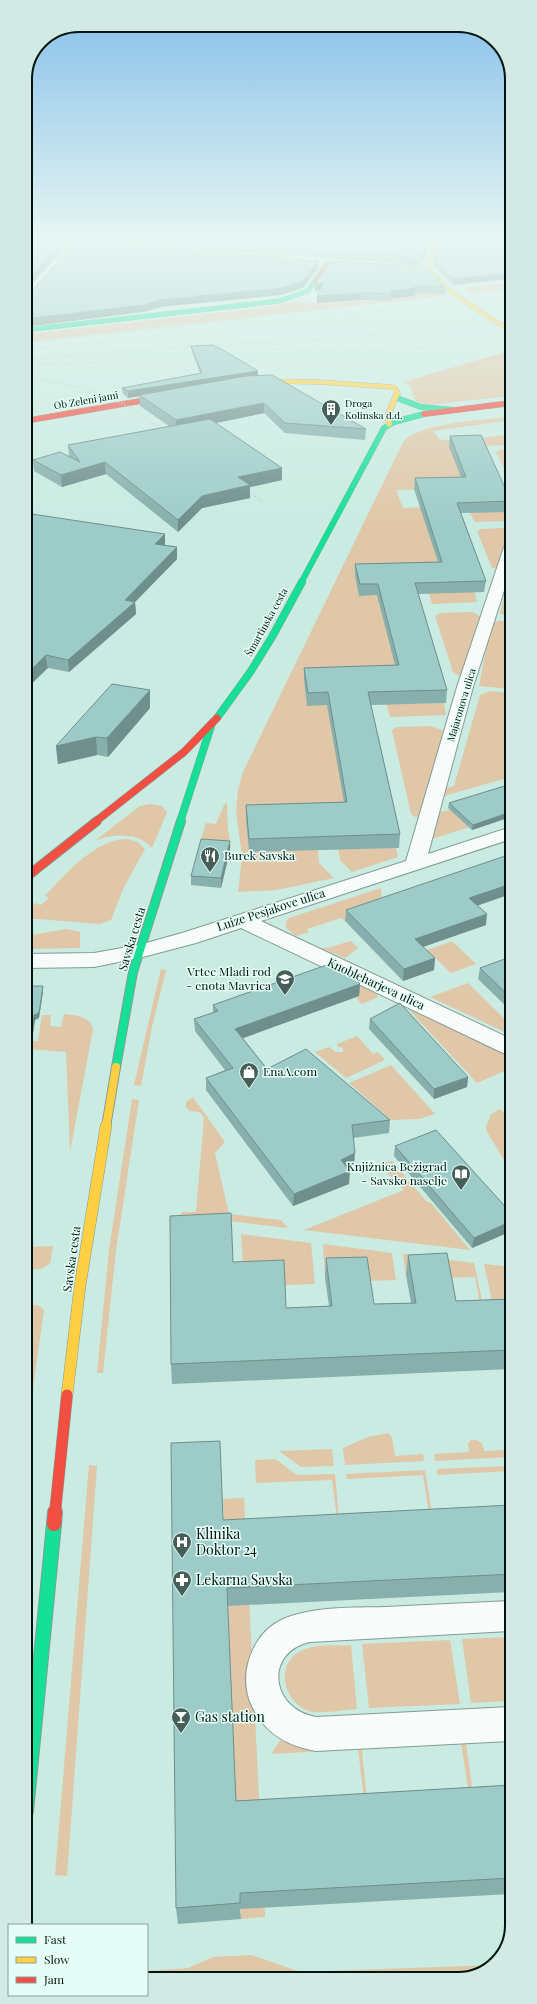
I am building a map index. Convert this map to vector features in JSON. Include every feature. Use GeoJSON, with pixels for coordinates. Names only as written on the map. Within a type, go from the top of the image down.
{"type":"FeatureCollection","features":[{"type":"Feature","properties":{"kind":"street"},"geometry":{"type":"LineString","coordinates":[[241,382],[270,380],[379,385],[395,388],[398,392],[397,398],[388,415],[388,424],[416,415],[505,404]]}},
{"type":"Feature","properties":{"kind":"street","name":"Ob Zeleni jami"},"geometry":{"type":"LineString","coordinates":[[32,420],[179,394]]}},
{"type":"Feature","properties":{"kind":"street"},"geometry":{"type":"LineString","coordinates":[[397,398],[421,406],[454,410]]}},
{"type":"Feature","properties":{"kind":"street","name":"Šmartinska cesta"},"geometry":{"type":"LineString","coordinates":[[32,873],[170,764],[212,723],[234,697],[272,637],[378,436],[388,424]]}},
{"type":"Feature","properties":{"kind":"street","name":"Majaronova ulica"},"geometry":{"type":"LineString","coordinates":[[415,864],[466,687],[505,566]]}},
{"type":"Feature","properties":{"kind":"street","name":"Savska cesta"},"geometry":{"type":"LineString","coordinates":[[32,1750],[64,1422],[80,1286],[110,1091],[139,951],[212,723]]}},
{"type":"Feature","properties":{"kind":"street","name":"Luize Pesjakove ulica"},"geometry":{"type":"LineString","coordinates":[[32,961],[94,960],[139,951],[189,938],[505,834]]}},
{"type":"Feature","properties":{"kind":"street","name":"Knobleharjeva ulica"},"geometry":{"type":"LineString","coordinates":[[241,920],[505,1045]]}},
{"type":"Feature","properties":{"kind":"street"},"geometry":{"type":"LineString","coordinates":[[505,1616],[355,1624],[300,1629],[284,1636],[269,1652],[263,1668],[262,1683],[265,1697],[277,1716],[292,1728],[308,1733],[316,1734],[505,1724]]}},
{"type":"Feature","properties":{"kind":"shaded area"},"geometry":{"type":"Polygon","coordinates":[[[32,338],[66,338],[32,341],[32,338]]]}},
{"type":"Feature","properties":{"kind":"shaded area"},"geometry":{"type":"Polygon","coordinates":[[[505,352],[505,397],[427,405],[415,401],[410,385],[403,382],[505,352]]]}},
{"type":"Feature","properties":{"kind":"shaded area"},"geometry":{"type":"Polygon","coordinates":[[[505,418],[505,421],[433,431],[440,440],[480,438],[505,435],[505,445],[449,447],[505,511],[505,521],[475,522],[470,513],[467,513],[457,494],[446,489],[396,490],[403,508],[453,506],[477,602],[432,604],[425,580],[412,595],[404,704],[444,703],[446,715],[390,717],[382,686],[304,680],[308,705],[366,704],[353,849],[396,848],[398,857],[352,872],[340,860],[335,826],[318,850],[319,863],[334,878],[276,890],[238,892],[242,856],[236,810],[238,790],[243,772],[402,444],[410,437],[421,431],[452,423],[505,418]]]}},
{"type":"Feature","properties":{"kind":"shaded area"},"geometry":{"type":"Polygon","coordinates":[[[500,450],[505,450],[505,471],[498,455],[495,454],[500,450]]]}},
{"type":"Feature","properties":{"kind":"shaded area"},"geometry":{"type":"Polygon","coordinates":[[[481,529],[505,529],[505,544],[498,568],[492,568],[477,531],[481,529]]]}},
{"type":"Feature","properties":{"kind":"shaded area"},"geometry":{"type":"Polygon","coordinates":[[[505,593],[505,614],[500,614],[505,593]]]}},
{"type":"Feature","properties":{"kind":"shaded area"},"geometry":{"type":"Polygon","coordinates":[[[441,613],[475,613],[481,618],[463,675],[460,676],[453,672],[435,616],[441,613]]]}},
{"type":"Feature","properties":{"kind":"shaded area"},"geometry":{"type":"Polygon","coordinates":[[[505,621],[505,688],[479,686],[491,623],[505,621]]]}},
{"type":"Feature","properties":{"kind":"shaded area"},"geometry":{"type":"Polygon","coordinates":[[[490,691],[505,692],[505,779],[444,796],[442,795],[443,789],[454,786],[480,695],[490,691]]]}},
{"type":"Feature","properties":{"kind":"shaded area"},"geometry":{"type":"Polygon","coordinates":[[[430,726],[442,730],[445,736],[419,816],[415,817],[411,814],[392,730],[397,727],[430,726]]]}},
{"type":"Feature","properties":{"kind":"shaded area"},"geometry":{"type":"Polygon","coordinates":[[[225,803],[227,804],[228,829],[231,849],[199,846],[206,823],[216,824],[225,803]]]}},
{"type":"Feature","properties":{"kind":"shaded area"},"geometry":{"type":"Polygon","coordinates":[[[149,804],[162,806],[167,812],[152,848],[140,839],[126,836],[111,836],[96,840],[140,806],[149,804]]]}},
{"type":"Feature","properties":{"kind":"shaded area"},"geometry":{"type":"Polygon","coordinates":[[[450,810],[470,827],[432,839],[440,812],[450,810]]]}},
{"type":"Feature","properties":{"kind":"shaded area"},"geometry":{"type":"Polygon","coordinates":[[[128,839],[138,842],[145,849],[124,887],[111,920],[100,924],[32,919],[32,906],[36,903],[41,905],[49,898],[45,896],[72,868],[93,851],[116,840],[128,839]]]}},
{"type":"Feature","properties":{"kind":"shaded area"},"geometry":{"type":"Polygon","coordinates":[[[381,888],[382,909],[345,921],[341,918],[307,929],[309,932],[296,936],[286,928],[286,922],[289,918],[381,888]]]}},
{"type":"Feature","properties":{"kind":"shaded area"},"geometry":{"type":"Polygon","coordinates":[[[67,929],[80,932],[80,948],[32,949],[32,935],[67,929]]]}},
{"type":"Feature","properties":{"kind":"shaded area"},"geometry":{"type":"Polygon","coordinates":[[[351,941],[358,948],[345,958],[321,948],[327,948],[351,941]]]}},
{"type":"Feature","properties":{"kind":"shaded area"},"geometry":{"type":"Polygon","coordinates":[[[452,941],[476,964],[451,973],[427,950],[452,941]]]}},
{"type":"Feature","properties":{"kind":"shaded area"},"geometry":{"type":"Polygon","coordinates":[[[161,969],[166,970],[152,1027],[141,1086],[134,1085],[161,969]]]}},
{"type":"Feature","properties":{"kind":"shaded area"},"geometry":{"type":"Polygon","coordinates":[[[337,974],[377,992],[378,997],[362,1004],[356,998],[359,997],[337,974]]]}},
{"type":"Feature","properties":{"kind":"shaded area"},"geometry":{"type":"Polygon","coordinates":[[[468,983],[505,1019],[505,1032],[430,997],[468,983]]]}},
{"type":"Feature","properties":{"kind":"shaded area"},"geometry":{"type":"Polygon","coordinates":[[[408,1009],[505,1053],[505,1071],[477,1083],[408,1009]]]}},
{"type":"Feature","properties":{"kind":"shaded area"},"geometry":{"type":"Polygon","coordinates":[[[64,1014],[82,1017],[89,1021],[93,1029],[70,1152],[66,1052],[32,1049],[32,1041],[38,1041],[42,1015],[51,1015],[50,1026],[61,1027],[64,1014]]]}},
{"type":"Feature","properties":{"kind":"shaded area"},"geometry":{"type":"Polygon","coordinates":[[[357,1036],[373,1054],[378,1052],[385,1060],[346,1078],[315,1052],[329,1047],[336,1052],[343,1052],[343,1048],[338,1047],[337,1044],[357,1036]]]}},
{"type":"Feature","properties":{"kind":"shaded area"},"geometry":{"type":"Polygon","coordinates":[[[391,1065],[435,1114],[419,1119],[391,1120],[349,1083],[391,1065]]]}},
{"type":"Feature","properties":{"kind":"shaded area"},"geometry":{"type":"Polygon","coordinates":[[[193,1097],[225,1142],[215,1153],[229,1214],[281,1220],[288,1228],[180,1215],[182,1212],[196,1212],[204,1118],[200,1112],[190,1111],[186,1107],[186,1102],[193,1097]]]}},
{"type":"Feature","properties":{"kind":"shaded area"},"geometry":{"type":"Polygon","coordinates":[[[132,1099],[139,1100],[116,1250],[103,1373],[97,1373],[109,1250],[132,1099]]]}},
{"type":"Feature","properties":{"kind":"shaded area"},"geometry":{"type":"Polygon","coordinates":[[[500,1109],[505,1114],[505,1162],[487,1132],[486,1127],[491,1114],[500,1109]]]}},
{"type":"Feature","properties":{"kind":"shaded area"},"geometry":{"type":"Polygon","coordinates":[[[392,1161],[427,1202],[431,1203],[470,1250],[304,1230],[404,1190],[379,1164],[392,1161]]]}},
{"type":"Feature","properties":{"kind":"shaded area"},"geometry":{"type":"Polygon","coordinates":[[[241,1234],[311,1243],[315,1284],[284,1285],[244,1281],[241,1234]]]}},
{"type":"Feature","properties":{"kind":"shaded area"},"geometry":{"type":"Polygon","coordinates":[[[323,1244],[392,1253],[396,1280],[366,1281],[325,1278],[323,1244]]]}},
{"type":"Feature","properties":{"kind":"shaded area"},"geometry":{"type":"Polygon","coordinates":[[[53,1246],[50,1264],[41,1269],[32,1270],[32,1247],[53,1246]]]}},
{"type":"Feature","properties":{"kind":"shaded area"},"geometry":{"type":"Polygon","coordinates":[[[403,1254],[474,1263],[484,1309],[481,1309],[475,1277],[446,1278],[445,1273],[406,1275],[403,1254]]]}},
{"type":"Feature","properties":{"kind":"shaded area"},"geometry":{"type":"Polygon","coordinates":[[[484,1264],[505,1266],[505,1318],[496,1319],[484,1264]]]}},
{"type":"Feature","properties":{"kind":"shaded area"},"geometry":{"type":"Polygon","coordinates":[[[38,1305],[44,1310],[32,1395],[32,1330],[34,1329],[32,1327],[32,1306],[38,1305]]]}},
{"type":"Feature","properties":{"kind":"shaded area"},"geometry":{"type":"Polygon","coordinates":[[[388,1433],[392,1437],[395,1456],[423,1454],[424,1461],[345,1465],[343,1448],[368,1437],[388,1433]]]}},
{"type":"Feature","properties":{"kind":"shaded area"},"geometry":{"type":"Polygon","coordinates":[[[471,1440],[476,1440],[482,1443],[484,1451],[505,1450],[505,1457],[435,1461],[434,1454],[469,1452],[468,1443],[471,1440]]]}},
{"type":"Feature","properties":{"kind":"shaded area"},"geometry":{"type":"Polygon","coordinates":[[[332,1449],[334,1466],[301,1467],[279,1451],[332,1449]]]}},
{"type":"Feature","properties":{"kind":"shaded area"},"geometry":{"type":"Polygon","coordinates":[[[275,1459],[297,1475],[335,1474],[339,1518],[337,1518],[332,1480],[256,1483],[255,1460],[275,1459]]]}},
{"type":"Feature","properties":{"kind":"shaded area"},"geometry":{"type":"Polygon","coordinates":[[[89,1465],[97,1466],[67,1876],[55,1875],[89,1465]]]}},
{"type":"Feature","properties":{"kind":"shaded area"},"geometry":{"type":"Polygon","coordinates":[[[505,1466],[505,1471],[437,1475],[437,1469],[505,1466]]]}},
{"type":"Feature","properties":{"kind":"shaded area"},"geometry":{"type":"Polygon","coordinates":[[[425,1470],[432,1513],[429,1513],[423,1475],[347,1479],[346,1474],[425,1470]]]}},
{"type":"Feature","properties":{"kind":"shaded area"},"geometry":{"type":"Polygon","coordinates":[[[244,1498],[265,1917],[241,1919],[223,1499],[244,1498]]]}},
{"type":"Feature","properties":{"kind":"shaded area"},"geometry":{"type":"Polygon","coordinates":[[[505,1637],[505,1701],[471,1703],[462,1639],[505,1637]]]}},
{"type":"Feature","properties":{"kind":"shaded area"},"geometry":{"type":"Polygon","coordinates":[[[450,1640],[460,1704],[369,1708],[362,1644],[450,1640]]]}},
{"type":"Feature","properties":{"kind":"shaded area"},"geometry":{"type":"Polygon","coordinates":[[[351,1645],[357,1709],[314,1712],[304,1709],[296,1703],[286,1686],[286,1667],[291,1659],[299,1652],[311,1647],[351,1645]]]}},
{"type":"Feature","properties":{"kind":"shaded area"},"geometry":{"type":"Polygon","coordinates":[[[285,1733],[361,1741],[367,1800],[364,1800],[358,1749],[271,1754],[285,1733]]]}},
{"type":"Feature","properties":{"kind":"shaded area"},"geometry":{"type":"Polygon","coordinates":[[[465,1736],[473,1794],[469,1794],[461,1743],[465,1736]]]}},
{"type":"Feature","properties":{"kind":"shaded area"},"geometry":{"type":"Polygon","coordinates":[[[251,1955],[301,1972],[149,1972],[188,1968],[213,1957],[251,1955]]]}},
{"type":"Feature","properties":{"kind":"shaded area"},"geometry":{"type":"Polygon","coordinates":[[[481,1965],[467,1971],[458,1972],[301,1972],[481,1965]]]}},
{"type":"Feature","properties":{"kind":"building"},"geometry":{"type":"Polygon","coordinates":[[[214,345],[215,347],[218,347],[258,371],[128,391],[122,388],[202,373],[191,346],[214,345]]]}},
{"type":"Feature","properties":{"kind":"building"},"geometry":{"type":"Polygon","coordinates":[[[272,375],[366,429],[285,423],[264,403],[176,420],[139,395],[246,376],[272,375]]]}},
{"type":"Feature","properties":{"kind":"building"},"geometry":{"type":"Polygon","coordinates":[[[210,419],[282,468],[238,477],[250,485],[202,496],[178,520],[105,462],[61,475],[33,460],[60,452],[80,462],[68,445],[210,419]]]}},
{"type":"Feature","properties":{"kind":"building"},"geometry":{"type":"Polygon","coordinates":[[[481,435],[505,488],[505,501],[457,503],[486,581],[415,583],[447,690],[368,692],[400,834],[249,839],[246,805],[347,802],[328,692],[308,693],[304,668],[399,665],[378,584],[360,584],[355,564],[442,562],[415,478],[466,477],[450,436],[481,435]]]}},
{"type":"Feature","properties":{"kind":"building"},"geometry":{"type":"Polygon","coordinates":[[[32,514],[165,534],[155,544],[177,547],[125,600],[135,602],[68,660],[46,655],[32,669],[32,514]]]}},
{"type":"Feature","properties":{"kind":"building"},"geometry":{"type":"Polygon","coordinates":[[[112,684],[150,690],[107,738],[96,737],[56,746],[112,684]]]}},
{"type":"Feature","properties":{"kind":"building"},"geometry":{"type":"Polygon","coordinates":[[[505,786],[505,814],[473,825],[449,803],[505,786]]]}},
{"type":"Feature","properties":{"kind":"building","name":"Burek Savska"},"geometry":{"type":"Polygon","coordinates":[[[201,839],[230,841],[221,878],[191,876],[201,839]]]}},
{"type":"Feature","properties":{"kind":"building"},"geometry":{"type":"Polygon","coordinates":[[[505,856],[505,886],[469,898],[487,914],[415,939],[435,958],[404,969],[346,910],[505,856]]]}},
{"type":"Feature","properties":{"kind":"building"},"geometry":{"type":"Polygon","coordinates":[[[505,959],[505,992],[480,968],[505,959]]]}},
{"type":"Feature","properties":{"kind":"building"},"geometry":{"type":"Polygon","coordinates":[[[335,962],[342,965],[360,984],[235,1029],[267,1069],[306,1049],[390,1120],[352,1125],[355,1153],[341,1160],[350,1171],[294,1194],[206,1078],[233,1068],[194,1019],[218,1011],[213,1005],[335,962]]]}},
{"type":"Feature","properties":{"kind":"building"},"geometry":{"type":"Polygon","coordinates":[[[32,986],[43,986],[39,1013],[34,1015],[32,1028],[32,986]]]}},
{"type":"Feature","properties":{"kind":"building"},"geometry":{"type":"Polygon","coordinates":[[[400,1003],[468,1077],[434,1089],[370,1019],[400,1003]]]}},
{"type":"Feature","properties":{"kind":"building"},"geometry":{"type":"Polygon","coordinates":[[[436,1130],[505,1206],[505,1224],[474,1238],[395,1146],[436,1130]]]}},
{"type":"Feature","properties":{"kind":"building"},"geometry":{"type":"Polygon","coordinates":[[[231,1213],[233,1262],[284,1260],[286,1308],[332,1306],[326,1258],[367,1257],[374,1304],[416,1303],[408,1255],[447,1253],[456,1301],[505,1299],[505,1350],[171,1364],[170,1216],[231,1213]]]}},
{"type":"Feature","properties":{"kind":"building"},"geometry":{"type":"Polygon","coordinates":[[[220,1441],[223,1520],[505,1505],[505,1574],[227,1588],[236,1801],[505,1785],[505,1878],[240,1893],[240,1903],[176,1908],[171,1443],[220,1441]]]}},
{"type":"Feature","properties":{"kind":"railway"},"geometry":{"type":"LineString","coordinates":[[32,342],[76,338]]}},
{"type":"Feature","properties":{"kind":"railway"},"geometry":{"type":"LineString","coordinates":[[32,349],[139,338]]}},
{"type":"Feature","properties":{"kind":"railway"},"geometry":{"type":"LineString","coordinates":[[32,358],[179,347],[350,338]]}},
{"type":"Feature","properties":{"kind":"railway"},"geometry":{"type":"LineString","coordinates":[[251,349],[381,350],[484,344]]}},
{"type":"Feature","properties":{"kind":"railway"},"geometry":{"type":"LineString","coordinates":[[106,362],[111,362]]}},
{"type":"Feature","properties":{"kind":"railway"},"geometry":{"type":"LineString","coordinates":[[32,365],[111,362]]}},
{"type":"Feature","properties":{"kind":"railway"},"geometry":{"type":"LineString","coordinates":[[111,362],[206,362]]}},
{"type":"Feature","properties":{"kind":"railway"},"geometry":{"type":"LineString","coordinates":[[232,362],[392,362]]}},
{"type":"Feature","properties":{"kind":"railway"},"geometry":{"type":"LineString","coordinates":[[32,379],[65,384],[100,393]]}},
{"type":"Feature","properties":{"kind":"railway"},"geometry":{"type":"LineString","coordinates":[[100,393],[134,409],[169,435]]}},
{"type":"Feature","properties":{"kind":"railway"},"geometry":{"type":"LineString","coordinates":[[241,486],[262,501]]}},
{"type":"Feature","properties":{"kind":"traffic: fast"},"geometry":{"type":"LineString","coordinates":[[397,398],[421,407],[453,410]]}},
{"type":"Feature","properties":{"kind":"traffic: fast"},"geometry":{"type":"LineString","coordinates":[[217,718],[251,671],[272,637],[384,428],[394,422],[424,414]]}},
{"type":"Feature","properties":{"kind":"traffic: fast"},"geometry":{"type":"LineString","coordinates":[[116,1067],[133,972],[212,723]]}},
{"type":"Feature","properties":{"kind":"traffic: fast"},"geometry":{"type":"LineString","coordinates":[[32,1750],[54,1524]]}},
{"type":"Feature","properties":{"kind":"traffic: slow"},"geometry":{"type":"LineString","coordinates":[[252,381],[318,382],[392,387],[395,388],[398,394],[388,415],[389,424]]}},
{"type":"Feature","properties":{"kind":"traffic: slow"},"geometry":{"type":"LineString","coordinates":[[67,1395],[80,1286],[116,1067]]}},
{"type":"Feature","properties":{"kind":"traffic: jam"},"geometry":{"type":"LineString","coordinates":[[32,420],[169,396]]}},
{"type":"Feature","properties":{"kind":"traffic: jam"},"geometry":{"type":"LineString","coordinates":[[424,414],[505,404]]}},
{"type":"Feature","properties":{"kind":"traffic: jam"},"geometry":{"type":"LineString","coordinates":[[32,872],[184,752],[217,718]]}},
{"type":"Feature","properties":{"kind":"traffic: jam"},"geometry":{"type":"LineString","coordinates":[[54,1524],[67,1395]]}},
{"type":"Feature","properties":{"kind":"place","name":"Droga Kolinska d.d."},"geometry":{"type":"Point","coordinates":[331,426]}},
{"type":"Feature","properties":{"kind":"place","name":"Burek Savska"},"geometry":{"type":"Point","coordinates":[210,873]}},
{"type":"Feature","properties":{"kind":"place","name":"Vrtec Mladi rod - enota Mavrica"},"geometry":{"type":"Point","coordinates":[285,996]}},
{"type":"Feature","properties":{"kind":"place","name":"EnaA.com"},"geometry":{"type":"Point","coordinates":[249,1089]}},
{"type":"Feature","properties":{"kind":"place","name":"Knjižnica Bežigrad - Savsko naselje"},"geometry":{"type":"Point","coordinates":[461,1191]}},
{"type":"Feature","properties":{"kind":"place","name":"Klinika Doktor 24"},"geometry":{"type":"Point","coordinates":[182,1559]}},
{"type":"Feature","properties":{"kind":"place","name":"Lekarna Savska"},"geometry":{"type":"Point","coordinates":[182,1597]}},
{"type":"Feature","properties":{"kind":"place","name":"Gas station"},"geometry":{"type":"Point","coordinates":[181,1734]}}]}
